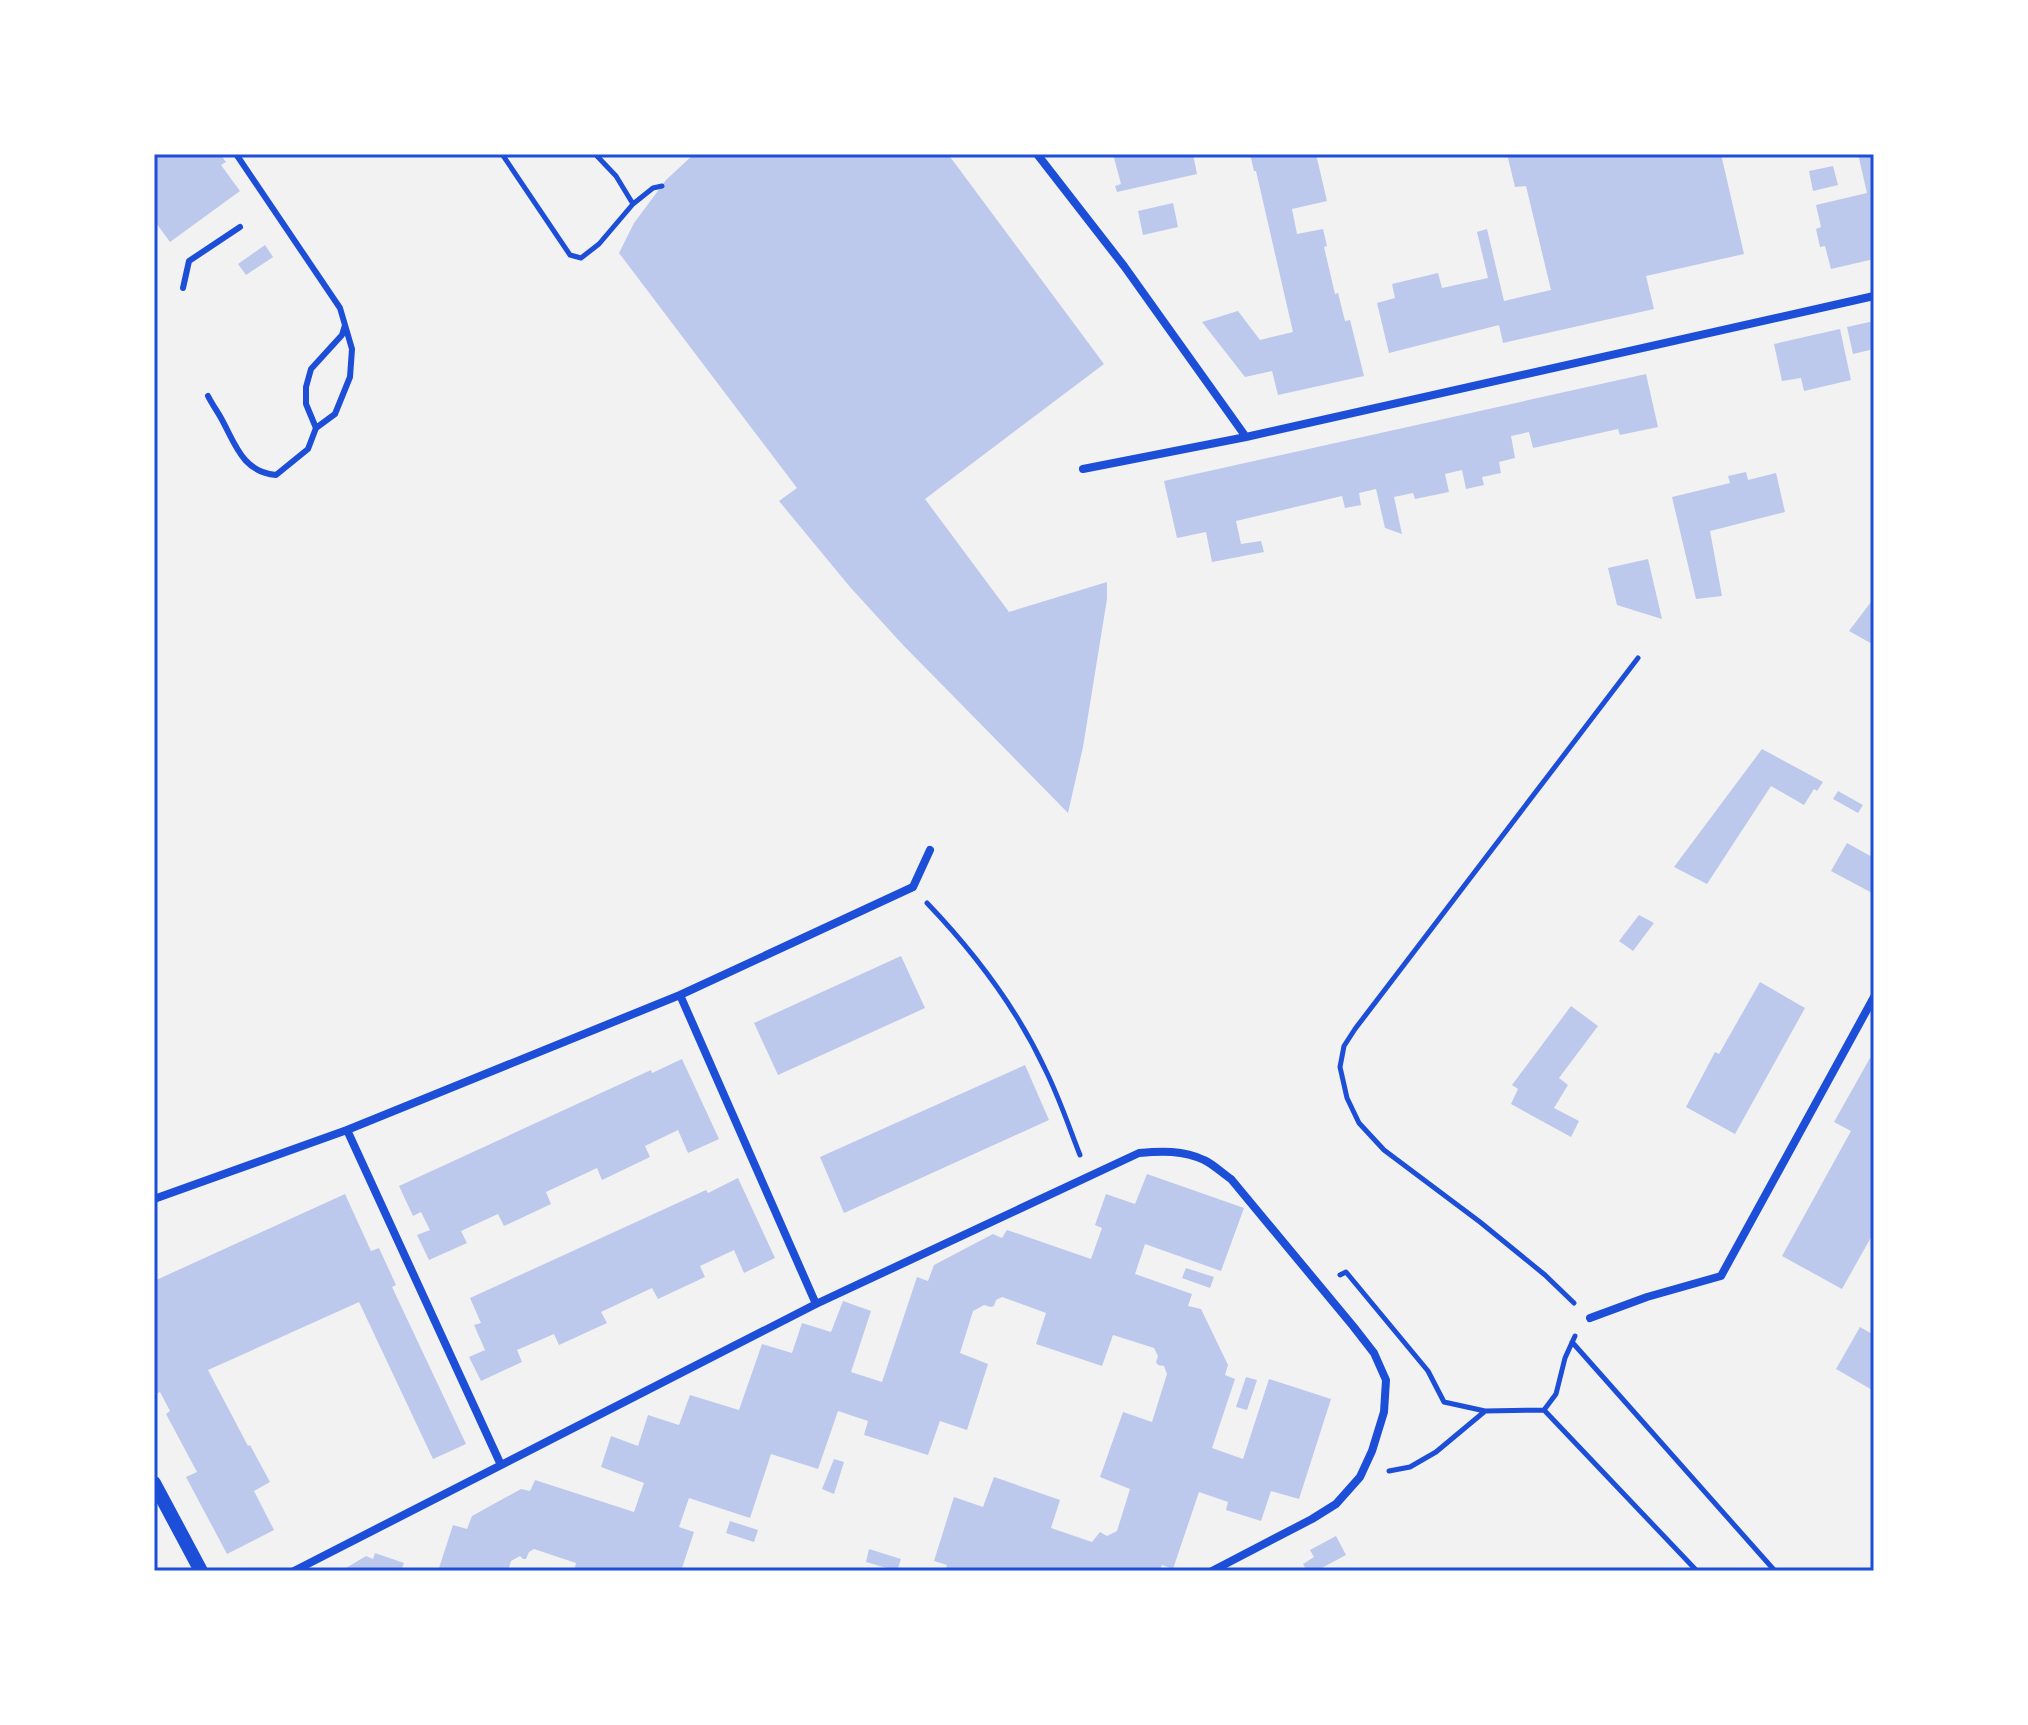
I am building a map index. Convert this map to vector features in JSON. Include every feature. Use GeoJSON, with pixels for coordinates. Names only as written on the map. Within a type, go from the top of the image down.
{"type":"FeatureCollection","features":[{"type":"Feature","properties":{"kind":"street"},"geometry":{"type":"LineString","coordinates":[[1037,154],[1124,266],[1246,437]]}},
{"type":"Feature","properties":{"kind":"street"},"geometry":{"type":"LineString","coordinates":[[1083,469],[1246,437],[1874,296]]}},
{"type":"Feature","properties":{"kind":"street"},"geometry":{"type":"LineString","coordinates":[[154,1199],[347,1130],[680,995],[913,887],[930,850]]}},
{"type":"Feature","properties":{"kind":"street"},"geometry":{"type":"LineString","coordinates":[[680,995],[816,1304]]}},
{"type":"Feature","properties":{"kind":"street"},"geometry":{"type":"LineString","coordinates":[[1590,1318],[1647,1297],[1721,1276],[1874,997]]}},
{"type":"Feature","properties":{"kind":"street"},"geometry":{"type":"LineString","coordinates":[[347,1130],[501,1465]]}},
{"type":"Feature","properties":{"kind":"street"},"geometry":{"type":"LineString","coordinates":[[294,1571],[816,1304],[1139,1153],[1162,1151],[1205,1160],[1231,1179],[1374,1353],[1386,1380],[1384,1412],[1372,1451],[1360,1477],[1336,1504],[1212,1571]]}},
{"type":"Feature","properties":{"kind":"street"},"geometry":{"type":"LineString","coordinates":[[154,1483],[201,1571]]}},
{"type":"Feature","properties":{"kind":"lane"},"geometry":{"type":"LineString","coordinates":[[208,396],[233,446],[248,464],[264,474],[276,475],[308,449],[316,428],[335,414],[350,377],[352,349],[340,308],[236,154]]}},
{"type":"Feature","properties":{"kind":"lane"},"geometry":{"type":"LineString","coordinates":[[183,288],[189,261],[240,227]]}},
{"type":"Feature","properties":{"kind":"lane"},"geometry":{"type":"LineString","coordinates":[[316,428],[306,404],[306,387],[311,369],[342,335],[345,325]]}},
{"type":"Feature","properties":{"kind":"path"},"geometry":{"type":"LineString","coordinates":[[502,154],[570,255],[581,258],[599,244],[633,204],[653,188],[662,186]]}},
{"type":"Feature","properties":{"kind":"path"},"geometry":{"type":"LineString","coordinates":[[597,156],[616,176],[633,204]]}},
{"type":"Feature","properties":{"kind":"path"},"geometry":{"type":"LineString","coordinates":[[1544,1410],[1556,1394],[1572,1342],[1590,1318],[1545,1275],[1384,1150],[1359,1123],[1347,1098],[1340,1067],[1344,1046],[1355,1029],[1638,658]]}},
{"type":"Feature","properties":{"kind":"path"},"geometry":{"type":"LineString","coordinates":[[913,887],[955,931],[1007,1001],[1045,1068],[1088,1177]]}},
{"type":"Feature","properties":{"kind":"path"},"geometry":{"type":"LineString","coordinates":[[1572,1342],[1775,1571]]}},
{"type":"Feature","properties":{"kind":"path"},"geometry":{"type":"LineString","coordinates":[[1444,1402],[1485,1411],[1544,1410],[1697,1571]]}},
{"type":"Feature","properties":{"kind":"path"},"geometry":{"type":"LineString","coordinates":[[1360,1477],[1410,1467],[1436,1452],[1485,1411]]}},
{"type":"Feature","properties":{"kind":"building"},"geometry":{"type":"Polygon","coordinates":[[[154,154],[220,154],[226,162],[221,165],[240,191],[170,242],[154,220],[154,154]]]}},
{"type":"Feature","properties":{"kind":"building"},"geometry":{"type":"Polygon","coordinates":[[[694,154],[948,154],[1104,364],[925,499],[1009,612],[1107,582],[1107,599],[1083,747],[1068,813],[903,645],[779,501],[797,488],[619,253],[634,223],[666,180],[694,154]]]}},
{"type":"Feature","properties":{"kind":"building"},"geometry":{"type":"Polygon","coordinates":[[[1113,154],[1193,154],[1197,174],[1117,192],[1115,186],[1121,184],[1113,154]]]}},
{"type":"Feature","properties":{"kind":"building"},"geometry":{"type":"Polygon","coordinates":[[[1250,154],[1316,154],[1327,201],[1292,209],[1297,234],[1323,229],[1335,294],[1338,293],[1345,321],[1350,320],[1364,376],[1278,395],[1272,371],[1245,377],[1202,322],[1238,311],[1260,340],[1293,332],[1250,154]]]}},
{"type":"Feature","properties":{"kind":"building"},"geometry":{"type":"Polygon","coordinates":[[[1507,154],[1721,154],[1744,254],[1646,276],[1654,309],[1503,343],[1499,325],[1389,353],[1377,303],[1395,298],[1392,284],[1438,273],[1442,288],[1488,278],[1477,232],[1487,229],[1504,301],[1551,290],[1526,186],[1515,187],[1507,154]]]}},
{"type":"Feature","properties":{"kind":"building"},"geometry":{"type":"Polygon","coordinates":[[[1858,154],[1874,154],[1874,259],[1831,269],[1825,246],[1820,247],[1816,229],[1821,227],[1816,205],[1867,193],[1858,154]]]}},
{"type":"Feature","properties":{"kind":"building"},"geometry":{"type":"Polygon","coordinates":[[[1833,166],[1838,185],[1813,191],[1809,171],[1833,166]]]}},
{"type":"Feature","properties":{"kind":"building"},"geometry":{"type":"Polygon","coordinates":[[[1173,203],[1178,227],[1143,235],[1138,211],[1173,203]]]}},
{"type":"Feature","properties":{"kind":"building"},"geometry":{"type":"Polygon","coordinates":[[[265,245],[273,257],[246,275],[238,264],[265,245]]]}},
{"type":"Feature","properties":{"kind":"building"},"geometry":{"type":"Polygon","coordinates":[[[1874,321],[1874,349],[1853,354],[1847,327],[1874,321]]]}},
{"type":"Feature","properties":{"kind":"building"},"geometry":{"type":"Polygon","coordinates":[[[1840,329],[1851,380],[1804,391],[1801,378],[1782,381],[1774,344],[1840,329]]]}},
{"type":"Feature","properties":{"kind":"building"},"geometry":{"type":"Polygon","coordinates":[[[1646,374],[1658,427],[1620,435],[1618,429],[1533,448],[1529,432],[1511,436],[1515,458],[1499,462],[1501,473],[1482,477],[1484,485],[1466,489],[1462,470],[1445,474],[1449,492],[1415,499],[1413,493],[1394,497],[1402,534],[1385,528],[1376,489],[1359,493],[1361,505],[1345,508],[1342,496],[1236,521],[1241,544],[1261,541],[1264,552],[1212,562],[1206,532],[1177,538],[1164,481],[1646,374]]]}},
{"type":"Feature","properties":{"kind":"building"},"geometry":{"type":"Polygon","coordinates":[[[1746,472],[1748,480],[1776,473],[1785,512],[1710,531],[1722,596],[1696,599],[1672,497],[1730,483],[1728,476],[1746,472]]]}},
{"type":"Feature","properties":{"kind":"building"},"geometry":{"type":"Polygon","coordinates":[[[1648,559],[1662,619],[1617,605],[1608,568],[1648,559]]]}},
{"type":"Feature","properties":{"kind":"building"},"geometry":{"type":"Polygon","coordinates":[[[1874,598],[1874,645],[1849,631],[1874,598]]]}},
{"type":"Feature","properties":{"kind":"building"},"geometry":{"type":"Polygon","coordinates":[[[1762,749],[1823,782],[1817,791],[1814,789],[1804,805],[1771,786],[1707,884],[1674,867],[1762,749]]]}},
{"type":"Feature","properties":{"kind":"building"},"geometry":{"type":"Polygon","coordinates":[[[1838,791],[1863,805],[1858,813],[1833,799],[1838,791]]]}},
{"type":"Feature","properties":{"kind":"building"},"geometry":{"type":"Polygon","coordinates":[[[1847,843],[1874,858],[1874,894],[1831,871],[1847,843]]]}},
{"type":"Feature","properties":{"kind":"building"},"geometry":{"type":"Polygon","coordinates":[[[1639,915],[1654,923],[1633,951],[1619,941],[1639,915]]]}},
{"type":"Feature","properties":{"kind":"building"},"geometry":{"type":"Polygon","coordinates":[[[901,956],[925,1008],[778,1075],[754,1023],[901,956]]]}},
{"type":"Feature","properties":{"kind":"building"},"geometry":{"type":"Polygon","coordinates":[[[1760,982],[1805,1008],[1735,1134],[1686,1107],[1715,1052],[1719,1054],[1760,982]]]}},
{"type":"Feature","properties":{"kind":"building"},"geometry":{"type":"Polygon","coordinates":[[[1571,1006],[1598,1026],[1559,1078],[1568,1085],[1554,1108],[1579,1121],[1571,1137],[1511,1104],[1518,1089],[1512,1085],[1571,1006]]]}},
{"type":"Feature","properties":{"kind":"building"},"geometry":{"type":"Polygon","coordinates":[[[1870,1058],[1874,1060],[1874,1232],[1842,1289],[1782,1256],[1851,1131],[1834,1122],[1870,1058]]]}},
{"type":"Feature","properties":{"kind":"building"},"geometry":{"type":"Polygon","coordinates":[[[682,1059],[719,1139],[688,1153],[678,1130],[645,1146],[650,1157],[602,1180],[597,1168],[546,1192],[551,1204],[504,1226],[498,1214],[461,1231],[467,1243],[429,1260],[417,1235],[430,1230],[421,1212],[413,1216],[399,1186],[651,1070],[652,1073],[682,1059]]]}},
{"type":"Feature","properties":{"kind":"building"},"geometry":{"type":"Polygon","coordinates":[[[1025,1065],[1049,1120],[844,1213],[820,1157],[1025,1065]]]}},
{"type":"Feature","properties":{"kind":"building"},"geometry":{"type":"Polygon","coordinates":[[[1147,1174],[1244,1208],[1221,1271],[1145,1244],[1135,1274],[1192,1294],[1188,1306],[1201,1309],[1228,1365],[1225,1375],[1235,1379],[1212,1448],[1243,1459],[1269,1379],[1331,1399],[1299,1499],[1271,1491],[1261,1521],[1226,1510],[1228,1502],[1199,1492],[1173,1569],[1162,1565],[1159,1571],[945,1571],[947,1565],[934,1561],[954,1497],[983,1507],[994,1477],[1060,1500],[1051,1528],[1092,1542],[1100,1532],[1107,1536],[1117,1531],[1130,1489],[1100,1477],[1123,1412],[1152,1422],[1167,1374],[1164,1366],[1156,1362],[1158,1356],[1154,1348],[1113,1335],[1102,1366],[1036,1344],[1046,1313],[1002,1297],[996,1300],[994,1306],[984,1305],[973,1311],[960,1353],[988,1364],[967,1430],[940,1421],[928,1455],[864,1435],[868,1421],[838,1411],[818,1469],[771,1454],[750,1518],[689,1498],[679,1527],[694,1532],[681,1571],[574,1571],[576,1563],[534,1549],[526,1559],[520,1556],[511,1561],[508,1571],[438,1571],[453,1525],[467,1529],[472,1516],[521,1489],[530,1491],[535,1480],[634,1512],[644,1483],[601,1467],[611,1436],[638,1446],[648,1415],[679,1425],[690,1395],[739,1410],[762,1344],[792,1353],[802,1323],[831,1332],[843,1301],[871,1311],[851,1372],[882,1382],[917,1277],[928,1281],[934,1265],[993,1234],[1002,1238],[1007,1230],[1091,1259],[1102,1228],[1095,1225],[1106,1194],[1135,1204],[1147,1174]]]}},
{"type":"Feature","properties":{"kind":"building"},"geometry":{"type":"Polygon","coordinates":[[[738,1178],[775,1258],[744,1273],[734,1250],[700,1266],[705,1277],[658,1299],[652,1288],[601,1312],[607,1323],[559,1345],[554,1334],[517,1350],[522,1362],[481,1381],[469,1357],[485,1350],[474,1325],[481,1323],[470,1298],[738,1178]]]}},
{"type":"Feature","properties":{"kind":"building"},"geometry":{"type":"Polygon","coordinates":[[[345,1194],[371,1251],[379,1248],[396,1285],[392,1287],[466,1444],[433,1459],[359,1302],[208,1370],[270,1482],[254,1491],[274,1530],[227,1554],[186,1477],[197,1472],[166,1414],[170,1411],[160,1392],[154,1395],[154,1281],[345,1194]]]}},
{"type":"Feature","properties":{"kind":"building"},"geometry":{"type":"Polygon","coordinates":[[[1186,1268],[1214,1277],[1210,1288],[1182,1278],[1186,1268]]]}},
{"type":"Feature","properties":{"kind":"building"},"geometry":{"type":"Polygon","coordinates":[[[1860,1327],[1874,1335],[1874,1391],[1836,1369],[1860,1327]]]}},
{"type":"Feature","properties":{"kind":"building"},"geometry":{"type":"Polygon","coordinates":[[[1246,1377],[1257,1380],[1247,1410],[1236,1407],[1246,1377]]]}},
{"type":"Feature","properties":{"kind":"building"},"geometry":{"type":"Polygon","coordinates":[[[834,1459],[844,1462],[834,1494],[822,1489],[834,1459]]]}},
{"type":"Feature","properties":{"kind":"building"},"geometry":{"type":"Polygon","coordinates":[[[730,1521],[758,1530],[754,1542],[726,1533],[730,1521]]]}},
{"type":"Feature","properties":{"kind":"building"},"geometry":{"type":"Polygon","coordinates":[[[1336,1536],[1346,1555],[1316,1571],[1307,1571],[1303,1564],[1314,1557],[1310,1550],[1336,1536]]]}},
{"type":"Feature","properties":{"kind":"building"},"geometry":{"type":"Polygon","coordinates":[[[869,1549],[901,1559],[897,1571],[866,1562],[869,1549]]]}},
{"type":"Feature","properties":{"kind":"building"},"geometry":{"type":"Polygon","coordinates":[[[375,1553],[404,1563],[401,1571],[345,1571],[366,1556],[373,1559],[375,1553]]]}}]}
